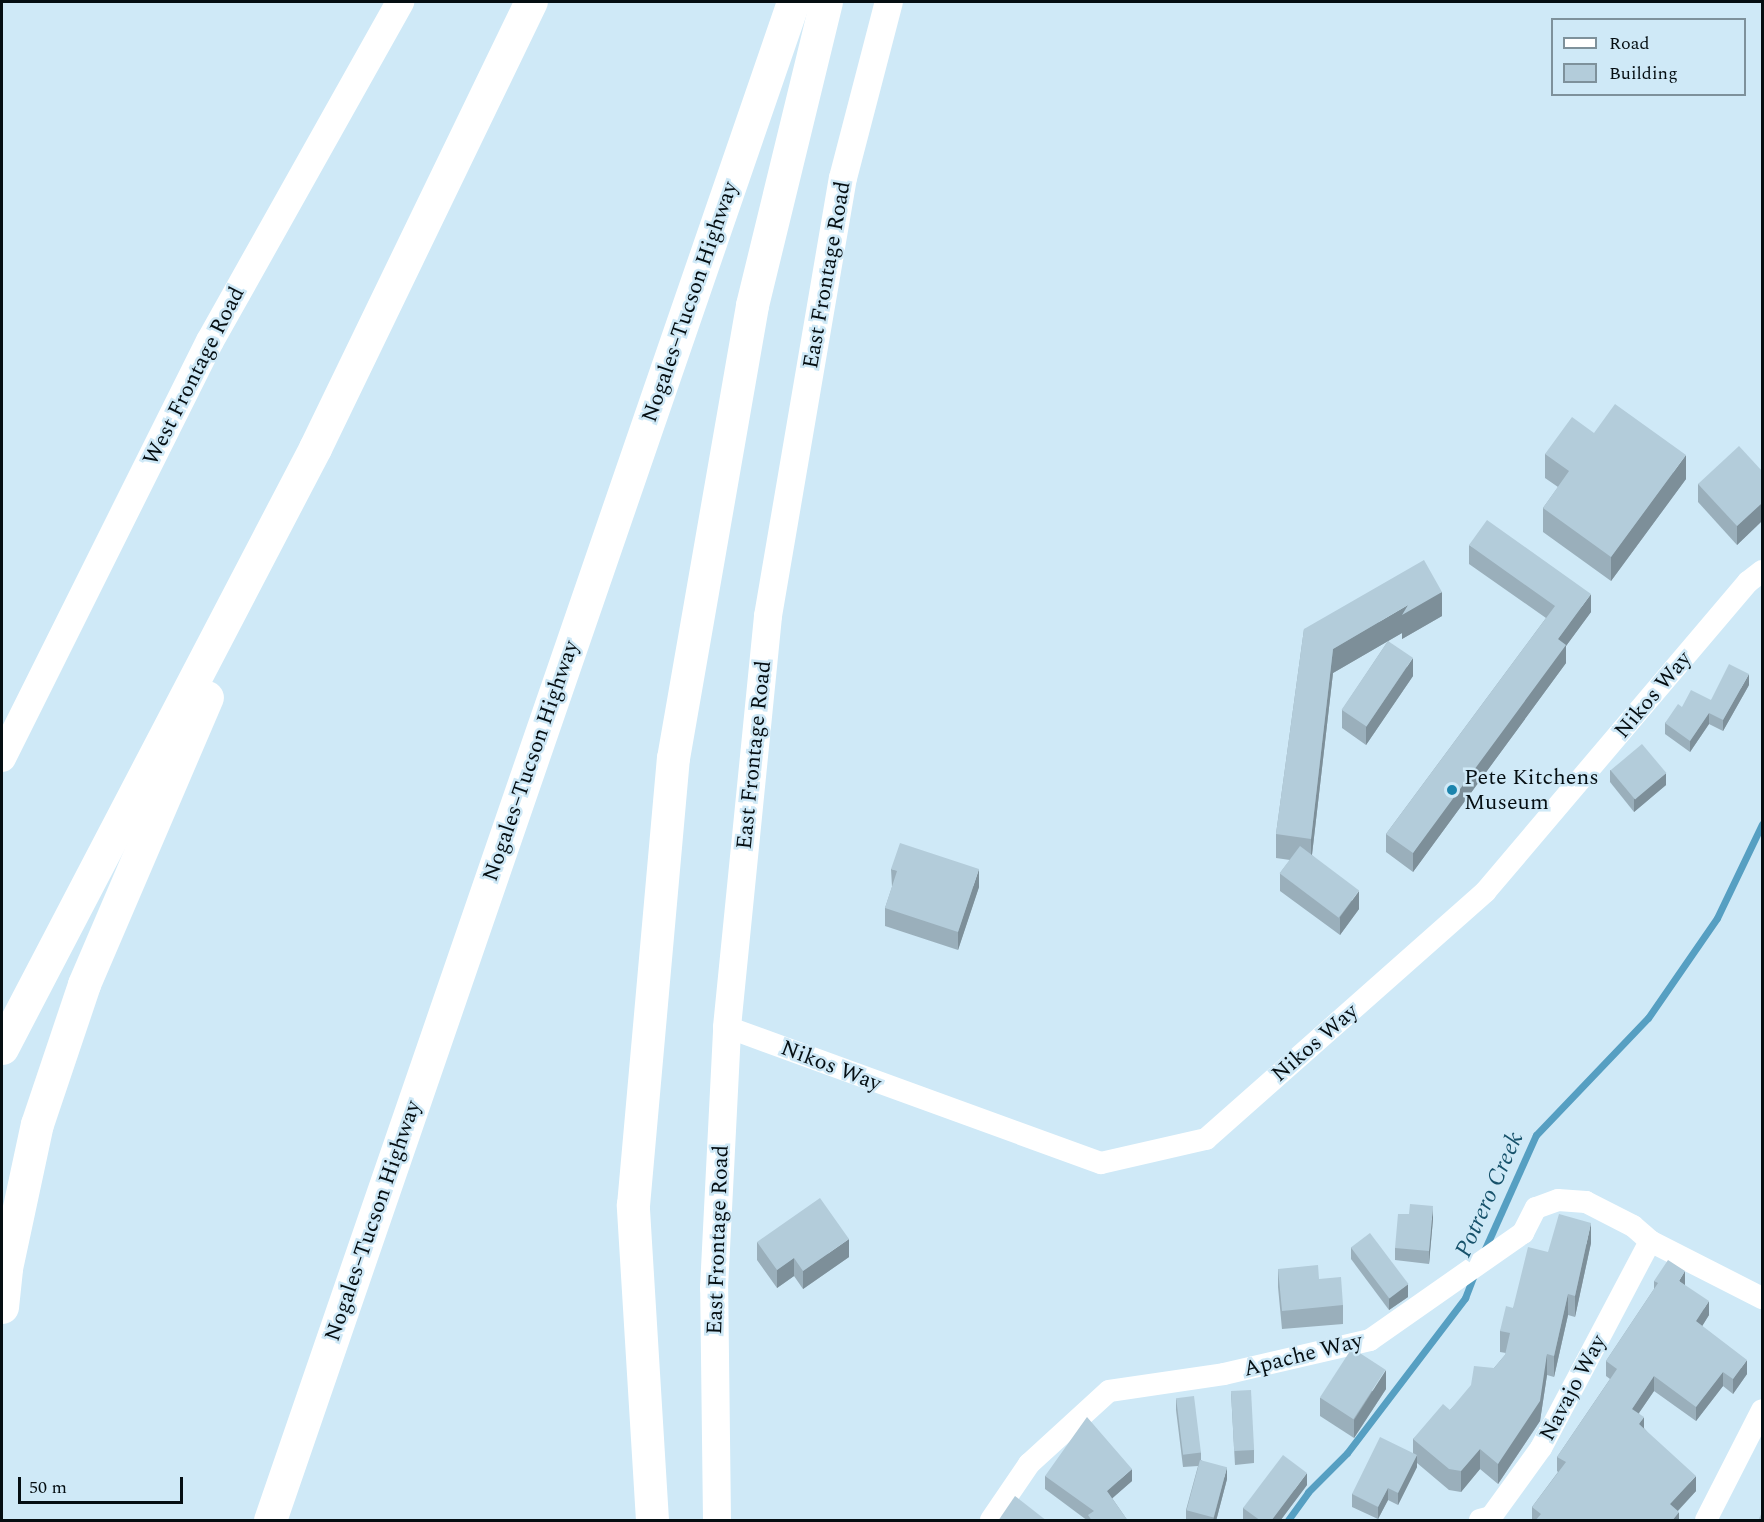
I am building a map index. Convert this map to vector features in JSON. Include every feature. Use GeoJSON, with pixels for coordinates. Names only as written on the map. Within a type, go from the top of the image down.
{"type":"FeatureCollection","features":[{"type":"Feature","properties":{"kind":"highway"},"geometry":{"type":"LineString","coordinates":[[2,1048],[315,448],[531,2]]}},
{"type":"Feature","properties":{"kind":"highway","name":"Nogales–Tucson Highway"},"geometry":{"type":"LineString","coordinates":[[270,1521],[793,2]]}},
{"type":"Feature","properties":{"kind":"highway"},"geometry":{"type":"LineString","coordinates":[[652,1521],[633,1205],[673,758],[752,305],[826,2]]}},
{"type":"Feature","properties":{"kind":"highway"},"geometry":{"type":"LineString","coordinates":[[2,1307],[6,1268],[37,1124],[84,984],[315,448]]}},
{"type":"Feature","properties":{"kind":"street","name":"West Frontage Road"},"geometry":{"type":"LineString","coordinates":[[2,758],[210,341],[400,2]]}},
{"type":"Feature","properties":{"kind":"street","name":"East Frontage Road"},"geometry":{"type":"LineString","coordinates":[[717,1521],[714,1288],[727,1027],[768,616],[843,178],[890,2]]}},
{"type":"Feature","properties":{"kind":"street","name":"Nikos Way"},"geometry":{"type":"LineString","coordinates":[[727,1027],[1101,1163],[1206,1139],[1485,892],[1748,582],[1762,571]]}},
{"type":"Feature","properties":{"kind":"street","name":"Apache Way"},"geometry":{"type":"LineString","coordinates":[[992,1521],[1029,1464],[1109,1391],[1224,1374],[1370,1340],[1523,1233],[1536,1208],[1558,1200],[1586,1202],[1633,1226],[1650,1241],[1762,1298]]}},
{"type":"Feature","properties":{"kind":"street","name":"Navajo Way"},"geometry":{"type":"LineString","coordinates":[[1480,1521],[1491,1517],[1541,1448],[1650,1241]]}},
{"type":"Feature","properties":{"kind":"street"},"geometry":{"type":"LineString","coordinates":[[1706,1521],[1762,1410]]}},
{"type":"Feature","properties":{"kind":"building"},"geometry":{"type":"Polygon","coordinates":[[[1615,404],[1686,455],[1611,557],[1543,508],[1569,471],[1545,454],[1572,417],[1594,433],[1615,404]]]}},
{"type":"Feature","properties":{"kind":"building"},"geometry":{"type":"Polygon","coordinates":[[[1739,446],[1762,471],[1762,503],[1737,526],[1698,484],[1739,446]]]}},
{"type":"Feature","properties":{"kind":"building"},"geometry":{"type":"Polygon","coordinates":[[[1487,520],[1591,594],[1558,639],[1566,645],[1413,853],[1386,834],[1555,606],[1469,545],[1487,520]]]}},
{"type":"Feature","properties":{"kind":"building"},"geometry":{"type":"Polygon","coordinates":[[[1424,560],[1442,592],[1402,615],[1408,605],[1333,649],[1311,839],[1276,834],[1304,629],[1424,560]]]}},
{"type":"Feature","properties":{"kind":"building"},"geometry":{"type":"Polygon","coordinates":[[[1388,641],[1413,658],[1366,727],[1342,710],[1388,641]]]}},
{"type":"Feature","properties":{"kind":"building"},"geometry":{"type":"Polygon","coordinates":[[[1729,664],[1749,674],[1723,720],[1709,713],[1690,741],[1665,723],[1678,704],[1682,707],[1691,690],[1711,700],[1729,664]]]}},
{"type":"Feature","properties":{"kind":"building"},"geometry":{"type":"Polygon","coordinates":[[[1642,744],[1666,773],[1635,799],[1611,770],[1642,744]]]}},
{"type":"Feature","properties":{"kind":"building"},"geometry":{"type":"Polygon","coordinates":[[[900,843],[979,869],[958,932],[885,908],[897,871],[891,869],[900,843]]]}},
{"type":"Feature","properties":{"kind":"building"},"geometry":{"type":"Polygon","coordinates":[[[1300,846],[1359,891],[1339,918],[1280,873],[1300,846]]]}},
{"type":"Feature","properties":{"kind":"building"},"geometry":{"type":"Polygon","coordinates":[[[820,1198],[849,1239],[803,1271],[794,1258],[777,1270],[757,1242],[820,1198]]]}},
{"type":"Feature","properties":{"kind":"building"},"geometry":{"type":"Polygon","coordinates":[[[1410,1204],[1433,1206],[1429,1251],[1395,1248],[1398,1214],[1409,1214],[1410,1204]]]}},
{"type":"Feature","properties":{"kind":"building"},"geometry":{"type":"Polygon","coordinates":[[[1559,1214],[1591,1223],[1575,1296],[1568,1294],[1554,1356],[1547,1354],[1540,1401],[1498,1464],[1480,1449],[1461,1471],[1449,1469],[1413,1439],[1443,1404],[1450,1410],[1471,1385],[1474,1366],[1494,1368],[1505,1355],[1510,1333],[1500,1331],[1506,1306],[1513,1308],[1528,1247],[1548,1252],[1559,1214]]]}},
{"type":"Feature","properties":{"kind":"building"},"geometry":{"type":"Polygon","coordinates":[[[1370,1233],[1409,1284],[1389,1299],[1351,1247],[1370,1233]]]}},
{"type":"Feature","properties":{"kind":"building"},"geometry":{"type":"Polygon","coordinates":[[[1668,1260],[1685,1271],[1679,1281],[1709,1301],[1696,1321],[1747,1360],[1733,1379],[1723,1372],[1696,1407],[1654,1376],[1632,1409],[1644,1417],[1639,1424],[1696,1476],[1670,1504],[1679,1512],[1672,1521],[1535,1521],[1541,1514],[1532,1507],[1566,1462],[1557,1457],[1617,1369],[1606,1361],[1658,1283],[1654,1281],[1668,1260]]]}},
{"type":"Feature","properties":{"kind":"building"},"geometry":{"type":"Polygon","coordinates":[[[1318,1265],[1319,1279],[1341,1277],[1343,1305],[1282,1311],[1278,1269],[1318,1265]]]}},
{"type":"Feature","properties":{"kind":"building"},"geometry":{"type":"Polygon","coordinates":[[[1352,1348],[1386,1370],[1353,1419],[1320,1397],[1352,1348]]]}},
{"type":"Feature","properties":{"kind":"building"},"geometry":{"type":"Polygon","coordinates":[[[1251,1390],[1254,1450],[1234,1451],[1231,1391],[1251,1390]]]}},
{"type":"Feature","properties":{"kind":"building"},"geometry":{"type":"Polygon","coordinates":[[[1194,1396],[1201,1453],[1183,1455],[1176,1398],[1194,1396]]]}},
{"type":"Feature","properties":{"kind":"building"},"geometry":{"type":"Polygon","coordinates":[[[1087,1417],[1132,1469],[1107,1491],[1128,1521],[1092,1521],[1088,1515],[1094,1511],[1045,1476],[1087,1417]]]}},
{"type":"Feature","properties":{"kind":"building"},"geometry":{"type":"Polygon","coordinates":[[[1380,1437],[1417,1455],[1398,1493],[1388,1488],[1378,1507],[1352,1494],[1380,1437]]]}},
{"type":"Feature","properties":{"kind":"building"},"geometry":{"type":"Polygon","coordinates":[[[1283,1455],[1307,1473],[1271,1521],[1261,1521],[1243,1508],[1283,1455]]]}},
{"type":"Feature","properties":{"kind":"building"},"geometry":{"type":"Polygon","coordinates":[[[1200,1460],[1227,1467],[1214,1517],[1187,1510],[1200,1460]]]}},
{"type":"Feature","properties":{"kind":"building"},"geometry":{"type":"Polygon","coordinates":[[[1015,1496],[1047,1521],[998,1521],[1015,1496]]]}},
{"type":"Feature","properties":{"kind":"waterway","name":"Potrero Creek"},"geometry":{"type":"LineString","coordinates":[[1484,1251],[1536,1135],[1648,1018],[1717,918],[1762,824]]}},
{"type":"Feature","properties":{"kind":"waterway","name":"Potrero Creek"},"geometry":{"type":"LineString","coordinates":[[1288,1520],[1308,1492],[1347,1453],[1465,1298],[1474,1275]]}},
{"type":"Feature","properties":{"kind":"place","name":"Pete Kitchens Museum"},"geometry":{"type":"Point","coordinates":[1452,790]}}]}
